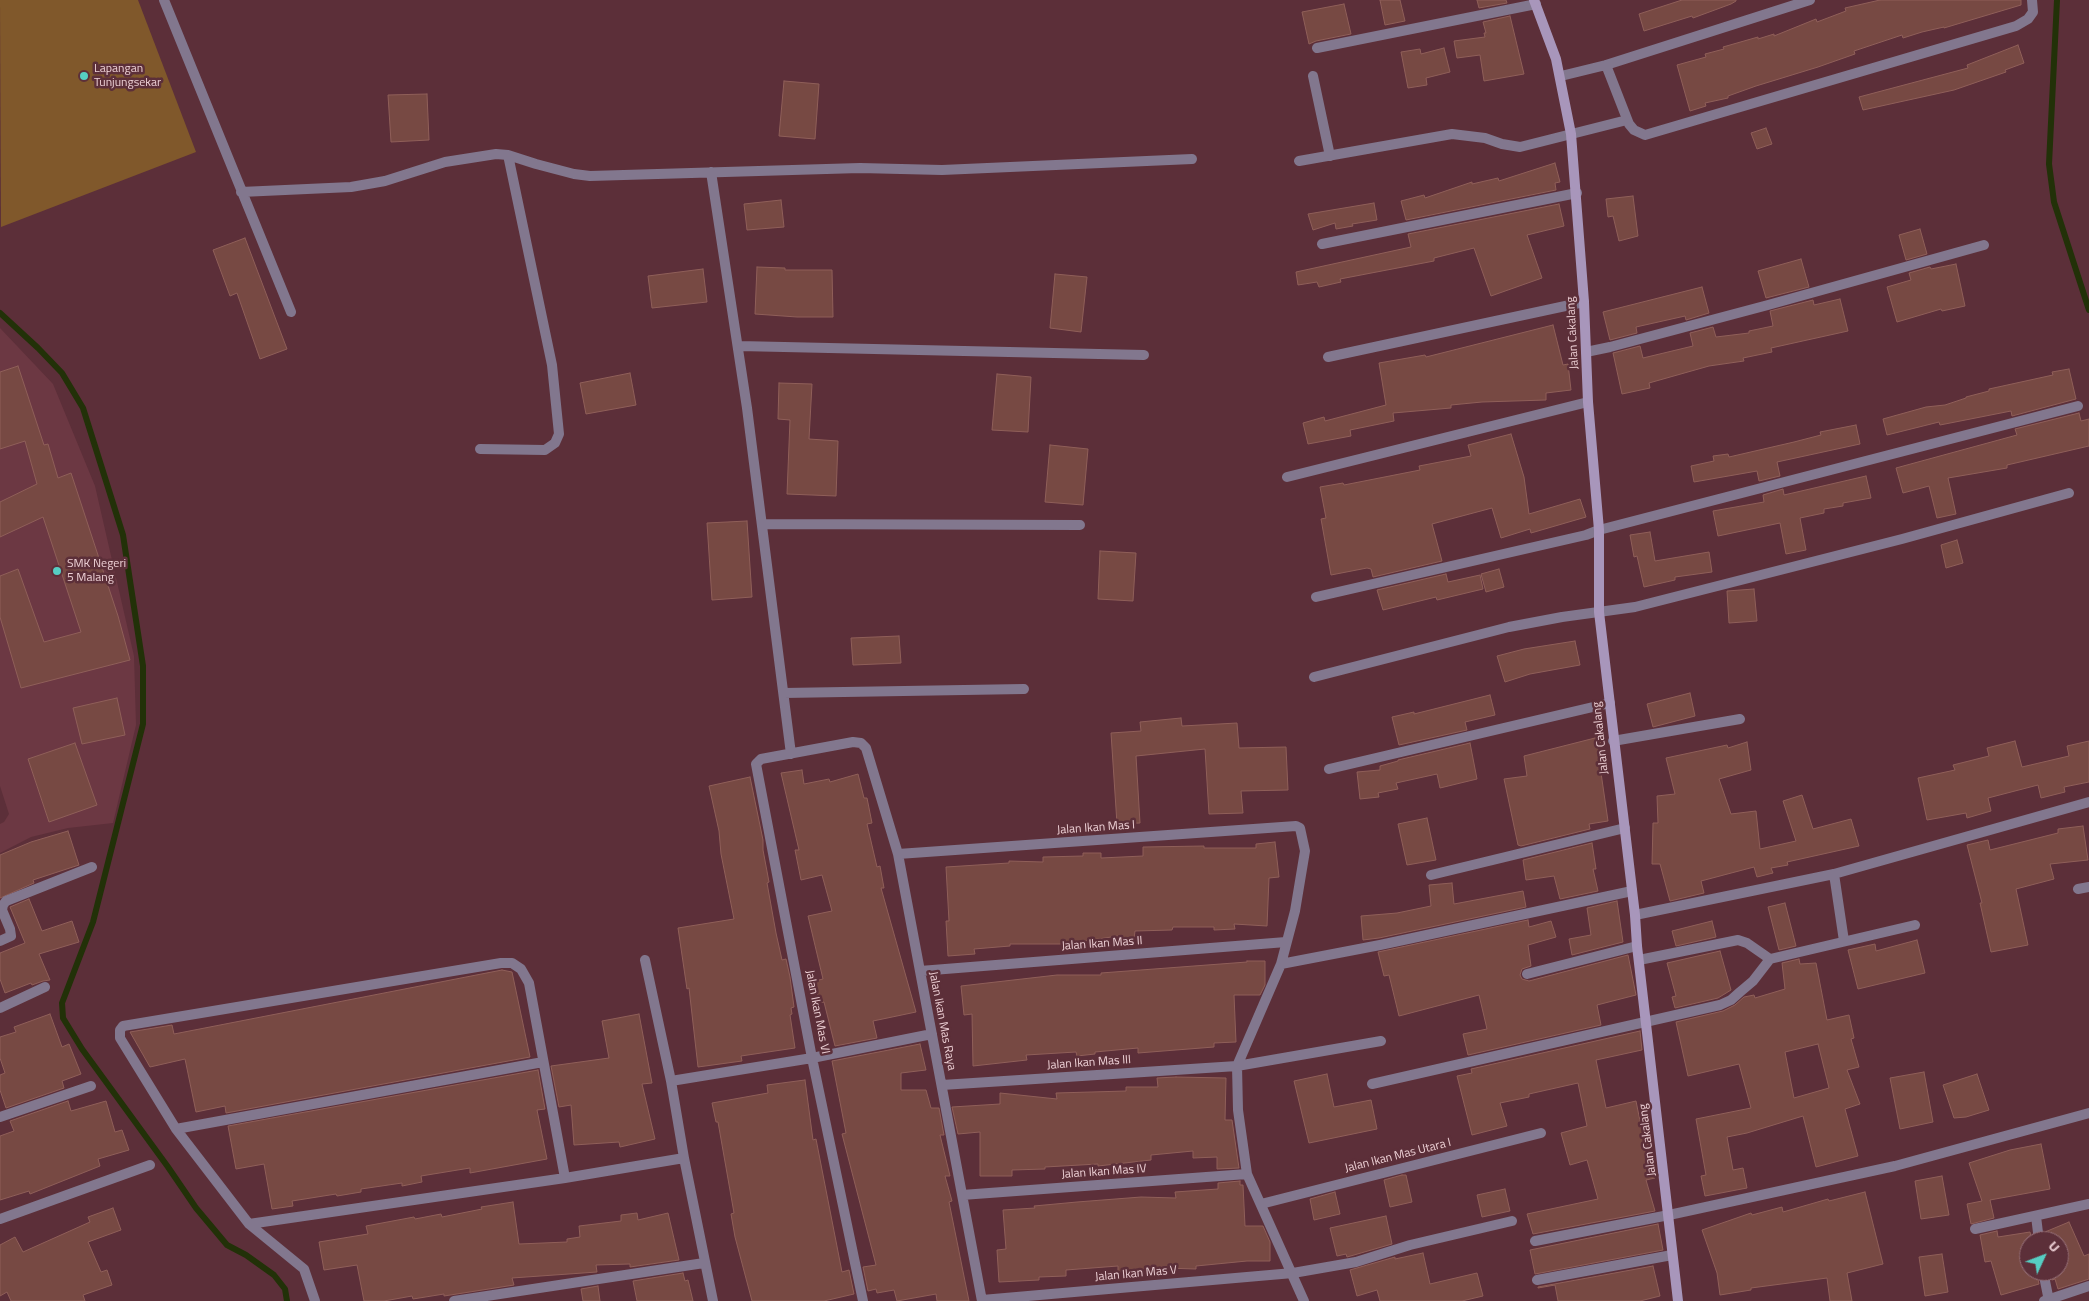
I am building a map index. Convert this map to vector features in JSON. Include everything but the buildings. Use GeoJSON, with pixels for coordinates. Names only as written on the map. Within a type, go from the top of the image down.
{"type":"FeatureCollection","features":[{"type":"Feature","properties":{"kind":"street"},"geometry":{"type":"LineString","coordinates":[[164,0],[291,312]]}},
{"type":"Feature","properties":{"kind":"street"},"geometry":{"type":"LineString","coordinates":[[1560,76],[1606,65],[1810,0]]}},
{"type":"Feature","properties":{"kind":"street"},"geometry":{"type":"LineString","coordinates":[[1606,65],[1626,120],[1634,130],[1642,134],[1649,134],[2016,26],[2028,19],[2033,12],[2032,0]]}},
{"type":"Feature","properties":{"kind":"street"},"geometry":{"type":"LineString","coordinates":[[1317,48],[1535,2]]}},
{"type":"Feature","properties":{"kind":"street","name":"Jalan Cakalang"},"geometry":{"type":"LineString","coordinates":[[1535,2],[1560,76],[1571,134],[1584,302],[1588,402],[1599,530],[1599,612],[1678,1301]]}},
{"type":"Feature","properties":{"kind":"street"},"geometry":{"type":"LineString","coordinates":[[1313,76],[1330,156]]}},
{"type":"Feature","properties":{"kind":"street"},"geometry":{"type":"LineString","coordinates":[[1299,161],[1452,134],[1484,138],[1502,144],[1520,146],[1626,120]]}},
{"type":"Feature","properties":{"kind":"street"},"geometry":{"type":"LineString","coordinates":[[241,192],[351,187],[385,181],[445,162],[496,154],[508,155],[574,174],[590,176],[860,168],[942,170],[1192,159]]}},
{"type":"Feature","properties":{"kind":"street"},"geometry":{"type":"LineString","coordinates":[[480,449],[545,450],[555,444],[559,434],[552,365],[508,155]]}},
{"type":"Feature","properties":{"kind":"street"},"geometry":{"type":"LineString","coordinates":[[711,172],[739,346],[791,754]]}},
{"type":"Feature","properties":{"kind":"street"},"geometry":{"type":"LineString","coordinates":[[1322,244],[1577,194]]}},
{"type":"Feature","properties":{"kind":"street"},"geometry":{"type":"LineString","coordinates":[[1586,352],[1768,306],[1984,245]]}},
{"type":"Feature","properties":{"kind":"street"},"geometry":{"type":"LineString","coordinates":[[1328,357],[1584,302]]}},
{"type":"Feature","properties":{"kind":"street"},"geometry":{"type":"LineString","coordinates":[[739,346],[1144,355]]}},
{"type":"Feature","properties":{"kind":"street"},"geometry":{"type":"LineString","coordinates":[[1288,477],[1588,402]]}},
{"type":"Feature","properties":{"kind":"street"},"geometry":{"type":"LineString","coordinates":[[1316,598],[1586,535],[1599,530],[2078,406]]}},
{"type":"Feature","properties":{"kind":"street"},"geometry":{"type":"LineString","coordinates":[[1314,677],[1509,627],[1635,607],[1902,539],[2068,493]]}},
{"type":"Feature","properties":{"kind":"street"},"geometry":{"type":"LineString","coordinates":[[762,524],[1080,525]]}},
{"type":"Feature","properties":{"kind":"street"},"geometry":{"type":"LineString","coordinates":[[784,693],[1024,689]]}},
{"type":"Feature","properties":{"kind":"street"},"geometry":{"type":"LineString","coordinates":[[1329,769],[1610,703]]}},
{"type":"Feature","properties":{"kind":"street"},"geometry":{"type":"LineString","coordinates":[[1613,741],[1740,719]]}},
{"type":"Feature","properties":{"kind":"street","name":"Jalan Ikan Mas Raya"},"geometry":{"type":"LineString","coordinates":[[791,754],[853,742],[861,743],[866,748],[898,854],[982,1300]]}},
{"type":"Feature","properties":{"kind":"street","name":"Jalan Ikan Mas VI"},"geometry":{"type":"LineString","coordinates":[[791,754],[760,759],[757,767],[812,1058],[862,1301]]}},
{"type":"Feature","properties":{"kind":"street"},"geometry":{"type":"LineString","coordinates":[[1635,914],[1834,874],[2089,802]]}},
{"type":"Feature","properties":{"kind":"street","name":"Jalan Ikan Mas I"},"geometry":{"type":"LineString","coordinates":[[898,854],[1296,826],[1300,828],[1303,834],[1305,851],[1295,911],[1286,942]]}},
{"type":"Feature","properties":{"kind":"street"},"geometry":{"type":"LineString","coordinates":[[1430,875],[1625,828]]}},
{"type":"Feature","properties":{"kind":"street"},"geometry":{"type":"LineString","coordinates":[[0,940],[11,936],[2,910],[6,901],[92,867]]}},
{"type":"Feature","properties":{"kind":"street"},"geometry":{"type":"LineString","coordinates":[[1834,874],[1844,941]]}},
{"type":"Feature","properties":{"kind":"street"},"geometry":{"type":"LineString","coordinates":[[2078,889],[2089,887]]}},
{"type":"Feature","properties":{"kind":"street"},"geometry":{"type":"LineString","coordinates":[[1280,964],[1380,946],[1632,891]]}},
{"type":"Feature","properties":{"kind":"street"},"geometry":{"type":"LineString","coordinates":[[1372,1084],[1720,1005],[1731,1000],[1753,981],[1770,959],[1915,925]]}},
{"type":"Feature","properties":{"kind":"street"},"geometry":{"type":"LineString","coordinates":[[1639,960],[1738,940],[1747,943],[1770,959]]}},
{"type":"Feature","properties":{"kind":"street"},"geometry":{"type":"LineString","coordinates":[[1286,942],[1280,964],[1237,1066],[1238,1110],[1247,1174],[1304,1301]]}},
{"type":"Feature","properties":{"kind":"street","name":"Jalan Ikan Mas II"},"geometry":{"type":"LineString","coordinates":[[920,971],[1286,942]]}},
{"type":"Feature","properties":{"kind":"street"},"geometry":{"type":"LineString","coordinates":[[1527,974],[1637,946]]}},
{"type":"Feature","properties":{"kind":"street"},"geometry":{"type":"LineString","coordinates":[[644,960],[671,1081],[704,1263],[713,1301]]}},
{"type":"Feature","properties":{"kind":"street"},"geometry":{"type":"LineString","coordinates":[[315,1301],[304,1269],[249,1224],[176,1129],[120,1038],[120,1030],[123,1026],[501,963],[512,963],[521,969],[528,983],[565,1178]]}},
{"type":"Feature","properties":{"kind":"street"},"geometry":{"type":"LineString","coordinates":[[0,1008],[45,986]]}},
{"type":"Feature","properties":{"kind":"street"},"geometry":{"type":"LineString","coordinates":[[671,1081],[812,1058],[932,1034]]}},
{"type":"Feature","properties":{"kind":"street","name":"Jalan Ikan Mas III"},"geometry":{"type":"LineString","coordinates":[[942,1085],[1237,1066],[1381,1041]]}},
{"type":"Feature","properties":{"kind":"street"},"geometry":{"type":"LineString","coordinates":[[176,1129],[543,1062]]}},
{"type":"Feature","properties":{"kind":"street"},"geometry":{"type":"LineString","coordinates":[[0,1117],[91,1086]]}},
{"type":"Feature","properties":{"kind":"street"},"geometry":{"type":"LineString","coordinates":[[1535,1241],[1669,1215],[1895,1166],[2089,1113]]}},
{"type":"Feature","properties":{"kind":"street","name":"Jalan Ikan Mas Utara I"},"geometry":{"type":"LineString","coordinates":[[1261,1204],[1541,1133]]}},
{"type":"Feature","properties":{"kind":"street"},"geometry":{"type":"LineString","coordinates":[[249,1224],[565,1178],[684,1158]]}},
{"type":"Feature","properties":{"kind":"street"},"geometry":{"type":"LineString","coordinates":[[0,1219],[150,1165]]}},
{"type":"Feature","properties":{"kind":"street","name":"Jalan Ikan Mas IV"},"geometry":{"type":"LineString","coordinates":[[962,1195],[1247,1174]]}},
{"type":"Feature","properties":{"kind":"street"},"geometry":{"type":"LineString","coordinates":[[1975,1229],[2089,1204]]}},
{"type":"Feature","properties":{"kind":"street"},"geometry":{"type":"LineString","coordinates":[[2036,1216],[2038,1231]]}},
{"type":"Feature","properties":{"kind":"street","name":"Jalan Ikan Mas V"},"geometry":{"type":"LineString","coordinates":[[982,1300],[1293,1273],[1356,1262],[1410,1245],[1512,1221]]}},
{"type":"Feature","properties":{"kind":"street"},"geometry":{"type":"LineString","coordinates":[[1537,1280],[1672,1255]]}},
{"type":"Feature","properties":{"kind":"street"},"geometry":{"type":"LineString","coordinates":[[454,1301],[704,1263]]}},
{"type":"Feature","properties":{"kind":"street"},"geometry":{"type":"LineString","coordinates":[[2044,1281],[2047,1300],[2089,1286]]}},
{"type":"Feature","properties":{"kind":"shaded area","name":"Lapangan Tunjungsekar"},"geometry":{"type":"Polygon","coordinates":[[[0,0],[138,0],[196,152],[1,227],[0,0]]]}},
{"type":"Feature","properties":{"kind":"shaded area","name":"SMK Negeri 5 Malang"},"geometry":{"type":"Polygon","coordinates":[[[0,328],[53,384],[95,486],[134,656],[136,725],[113,823],[68,828],[31,837],[0,853],[0,824],[4,822],[9,814],[0,786],[0,328]]]}},
{"type":"Feature","properties":{"kind":"waterway"},"geometry":{"type":"LineString","coordinates":[[2057,0],[2049,164],[2054,202],[2089,310]]}},
{"type":"Feature","properties":{"kind":"waterway"},"geometry":{"type":"LineString","coordinates":[[0,313],[62,373],[83,408],[123,535],[143,666],[143,724],[93,922],[62,1003],[63,1018],[82,1049],[196,1208],[227,1245],[246,1255],[274,1275],[285,1289],[287,1301]]}},
{"type":"Feature","properties":{"kind":"place","name":"Lapangan Tunjungsekar"},"geometry":{"type":"Point","coordinates":[84,76]}},
{"type":"Feature","properties":{"kind":"place","name":"SMK Negeri 5 Malang"},"geometry":{"type":"Point","coordinates":[57,571]}}]}
